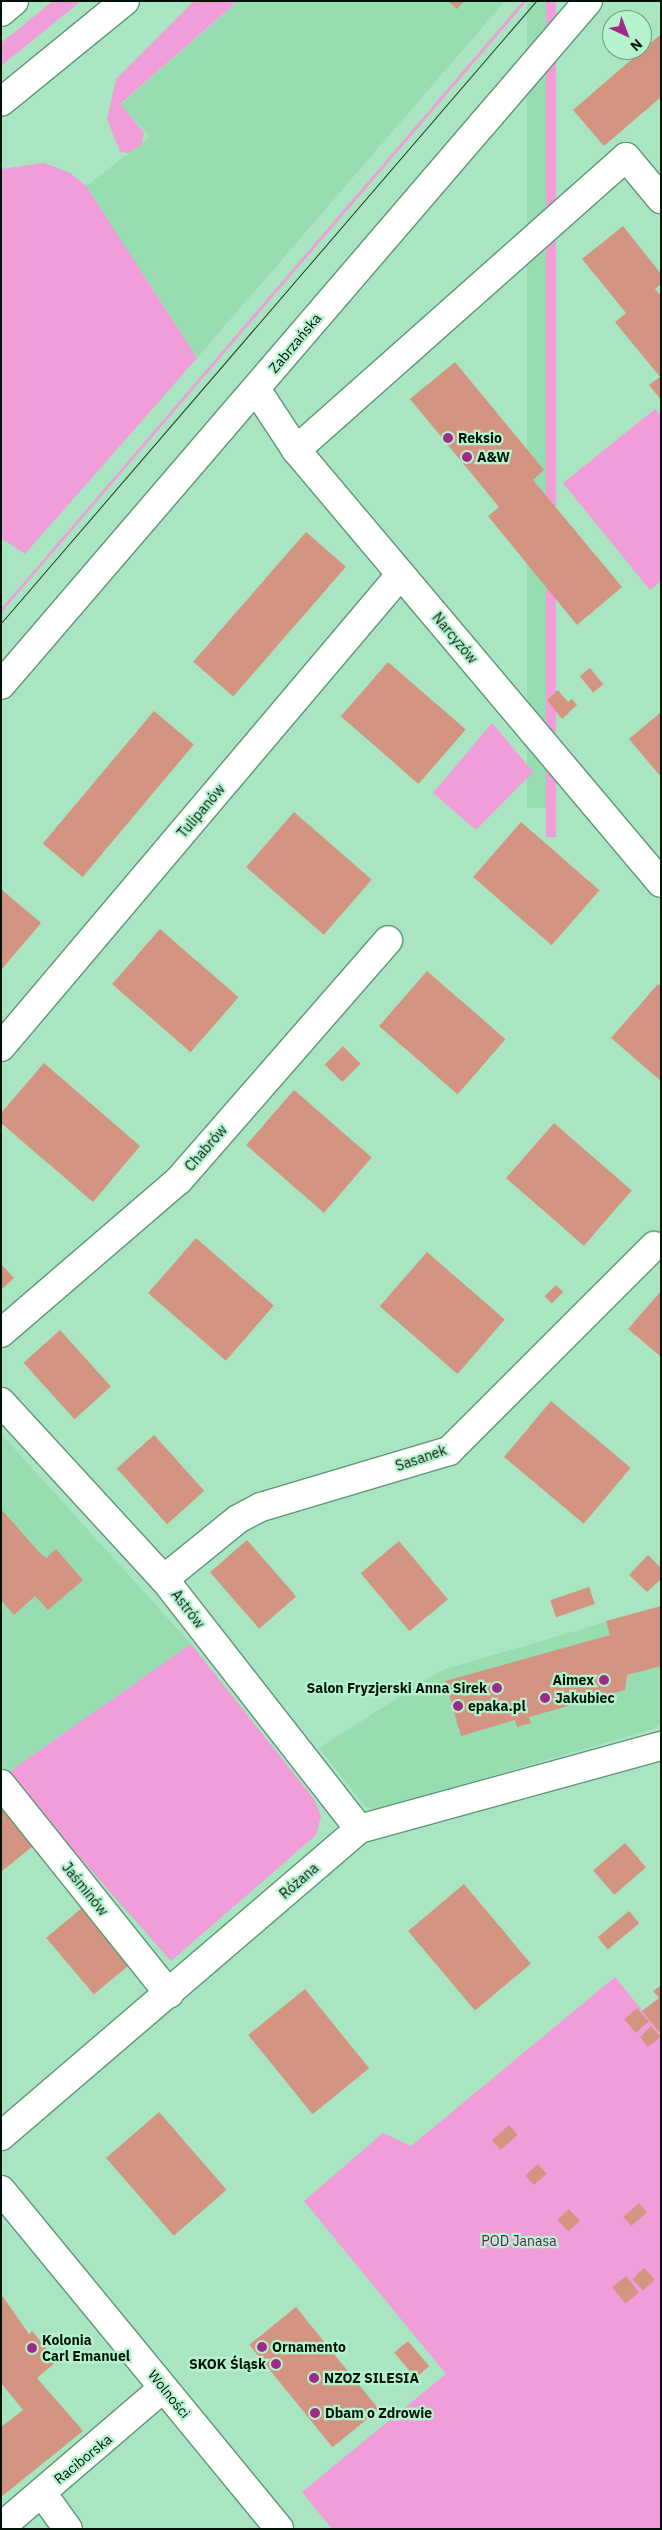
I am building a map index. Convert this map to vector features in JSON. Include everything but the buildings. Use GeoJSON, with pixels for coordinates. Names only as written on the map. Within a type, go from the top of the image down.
{"type":"FeatureCollection","features":[{"type":"Feature","properties":{"kind":"street"},"geometry":{"type":"LineString","coordinates":[[1,12],[14,1]]}},
{"type":"Feature","properties":{"kind":"street"},"geometry":{"type":"LineString","coordinates":[[1,102],[125,1]]}},
{"type":"Feature","properties":{"kind":"street","name":"Zabrzańska"},"geometry":{"type":"LineString","coordinates":[[1,684],[256,390],[588,1]]}},
{"type":"Feature","properties":{"kind":"street"},"geometry":{"type":"LineString","coordinates":[[296,450],[626,157],[661,199]]}},
{"type":"Feature","properties":{"kind":"street","name":"Narcyzów"},"geometry":{"type":"LineString","coordinates":[[256,390],[296,450],[661,882]]}},
{"type":"Feature","properties":{"kind":"street","name":"Tulipanów"},"geometry":{"type":"LineString","coordinates":[[1,1047],[401,574]]}},
{"type":"Feature","properties":{"kind":"street","name":"Chabrów"},"geometry":{"type":"LineString","coordinates":[[1,1333],[179,1180],[388,940]]}},
{"type":"Feature","properties":{"kind":"street","name":"Sasanek"},"geometry":{"type":"LineString","coordinates":[[164,1579],[238,1519],[261,1507],[449,1451],[654,1246]]}},
{"type":"Feature","properties":{"kind":"street","name":"Astrów"},"geometry":{"type":"LineString","coordinates":[[1,1402],[164,1579],[359,1828]]}},
{"type":"Feature","properties":{"kind":"street","name":"Różana"},"geometry":{"type":"LineString","coordinates":[[1,2136],[169,1994],[359,1828],[661,1746]]}},
{"type":"Feature","properties":{"kind":"street","name":"Jaśminów"},"geometry":{"type":"LineString","coordinates":[[1,1784],[169,1994]]}},
{"type":"Feature","properties":{"kind":"street","name":"Wolności"},"geometry":{"type":"LineString","coordinates":[[1,2190],[279,2529]]}},
{"type":"Feature","properties":{"kind":"street","name":"Raciborska"},"geometry":{"type":"LineString","coordinates":[[1,2526],[163,2388]]}},
{"type":"Feature","properties":{"kind":"street"},"geometry":{"type":"LineString","coordinates":[[42,2492],[68,2529]]}},
{"type":"Feature","properties":{"kind":"shaded area"},"geometry":{"type":"Polygon","coordinates":[[[239,1],[505,1],[197,358],[86,186],[150,137],[120,105],[239,1]]]}},
{"type":"Feature","properties":{"kind":"shaded area"},"geometry":{"type":"Polygon","coordinates":[[[527,1],[546,1],[546,808],[527,808],[527,1]]]}},
{"type":"Feature","properties":{"kind":"shaded area"},"geometry":{"type":"Polygon","coordinates":[[[1,1434],[191,1644],[6,1774],[1,1768],[1,1434]]]}},
{"type":"Feature","properties":{"kind":"shaded area"},"geometry":{"type":"Polygon","coordinates":[[[661,1606],[661,1723],[656,1728],[376,1810],[365,1806],[319,1748],[442,1670],[661,1606]]]}},
{"type":"Feature","properties":{"kind":"green space"},"geometry":{"type":"Polygon","coordinates":[[[53,1],[81,1],[1,66],[1,43],[53,1]]]}},
{"type":"Feature","properties":{"kind":"green space"},"geometry":{"type":"Polygon","coordinates":[[[194,1],[238,1],[120,104],[144,133],[141,145],[128,153],[120,152],[107,119],[116,79],[194,1]]]}},
{"type":"Feature","properties":{"kind":"green space"},"geometry":{"type":"Polygon","coordinates":[[[523,1],[527,1],[1,613],[1,609],[523,1]]]}},
{"type":"Feature","properties":{"kind":"green space"},"geometry":{"type":"Polygon","coordinates":[[[546,1],[556,1],[556,837],[546,837],[546,1]]]}},
{"type":"Feature","properties":{"kind":"green space"},"geometry":{"type":"Polygon","coordinates":[[[44,163],[70,173],[86,186],[197,358],[25,554],[1,538],[1,169],[44,163]]]}},
{"type":"Feature","properties":{"kind":"green space"},"geometry":{"type":"Polygon","coordinates":[[[655,409],[661,416],[661,581],[650,590],[563,483],[655,409]]]}},
{"type":"Feature","properties":{"kind":"green space"},"geometry":{"type":"Polygon","coordinates":[[[492,723],[533,772],[476,830],[433,793],[492,723]]]}},
{"type":"Feature","properties":{"kind":"green space"},"geometry":{"type":"Polygon","coordinates":[[[191,1644],[314,1799],[321,1816],[316,1835],[171,1961],[6,1774],[191,1644]]]}},
{"type":"Feature","properties":{"kind":"green space","name":"POD Janasa"},"geometry":{"type":"Polygon","coordinates":[[[615,1977],[661,2034],[661,2529],[332,2529],[302,2492],[446,2374],[304,2201],[383,2133],[411,2146],[615,1977]]]}},
{"type":"Feature","properties":{"kind":"tram line"},"geometry":{"type":"LineString","coordinates":[[1,623],[536,1]]}},
{"type":"Feature","properties":{"kind":"place","name":"Reksio"},"geometry":{"type":"Point","coordinates":[448,438]}},
{"type":"Feature","properties":{"kind":"place","name":"A&W"},"geometry":{"type":"Point","coordinates":[467,457]}},
{"type":"Feature","properties":{"kind":"place","name":"Aimex"},"geometry":{"type":"Point","coordinates":[604,1680]}},
{"type":"Feature","properties":{"kind":"place","name":"Salon Fryzjerski Anna Sirek"},"geometry":{"type":"Point","coordinates":[497,1688]}},
{"type":"Feature","properties":{"kind":"place","name":"Jakubiec"},"geometry":{"type":"Point","coordinates":[545,1698]}},
{"type":"Feature","properties":{"kind":"place","name":"epaka.pl"},"geometry":{"type":"Point","coordinates":[458,1706]}},
{"type":"Feature","properties":{"kind":"place","name":"Ornamento"},"geometry":{"type":"Point","coordinates":[262,2347]}},
{"type":"Feature","properties":{"kind":"place","name":"Kolonia Carl Emanuel"},"geometry":{"type":"Point","coordinates":[32,2348]}},
{"type":"Feature","properties":{"kind":"place","name":"SKOK Śląsk"},"geometry":{"type":"Point","coordinates":[276,2364]}},
{"type":"Feature","properties":{"kind":"place","name":"NZOZ SILESIA"},"geometry":{"type":"Point","coordinates":[314,2378]}},
{"type":"Feature","properties":{"kind":"place","name":"Dbam o Zdrowie"},"geometry":{"type":"Point","coordinates":[315,2413]}}]}
